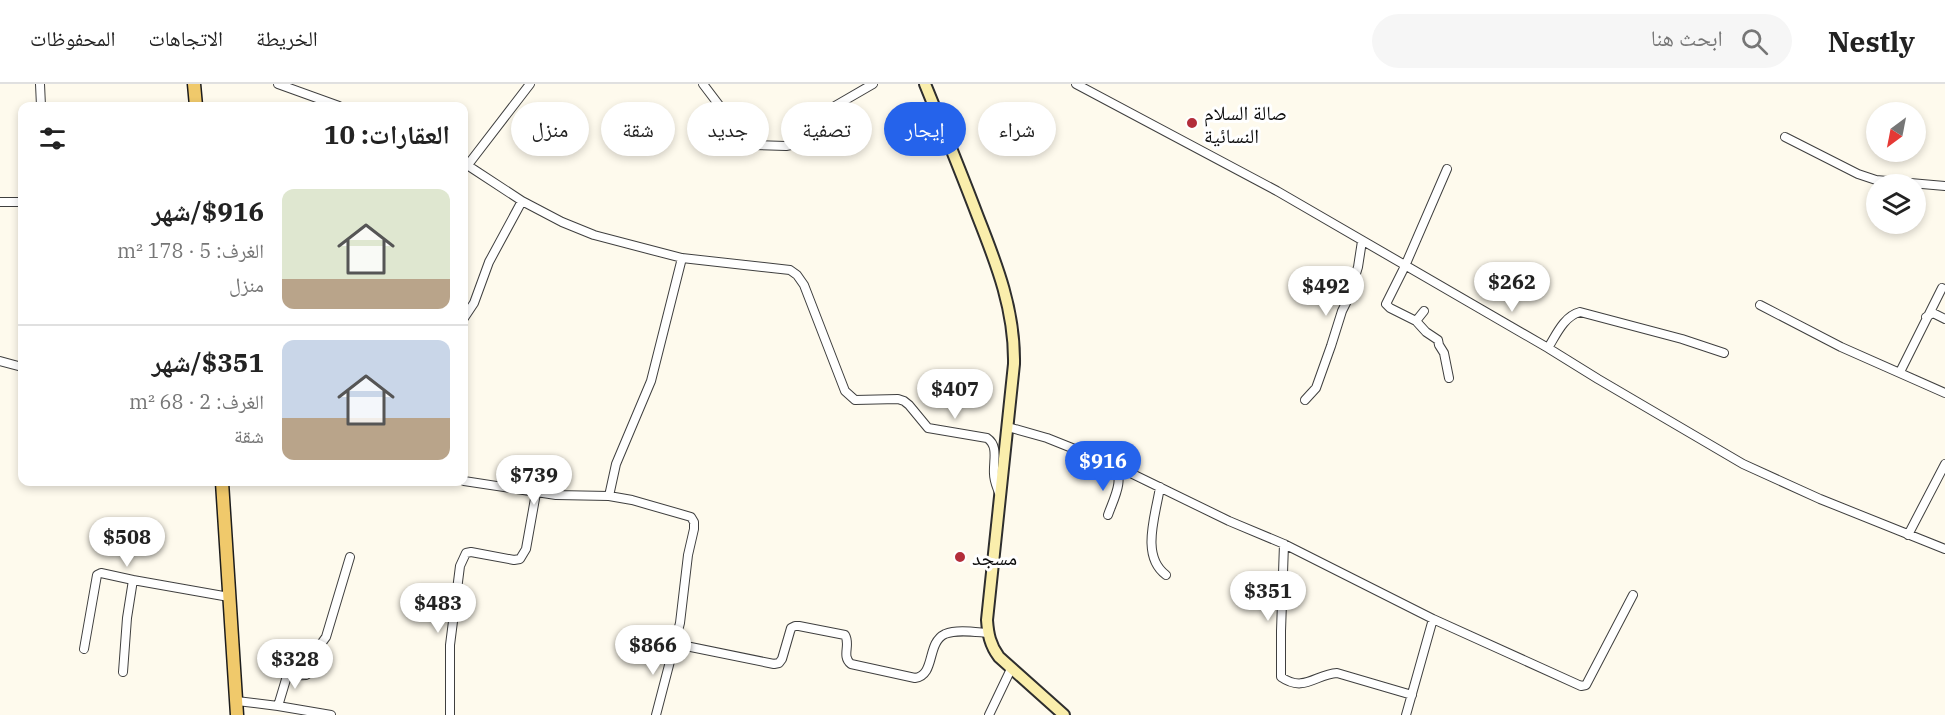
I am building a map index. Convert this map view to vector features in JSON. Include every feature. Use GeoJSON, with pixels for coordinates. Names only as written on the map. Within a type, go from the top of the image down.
{"type":"FeatureCollection","features":[{"type":"Feature","properties":{"kind":"main road"},"geometry":{"type":"LineString","coordinates":[[194,84],[196,102]]}},
{"type":"Feature","properties":{"kind":"main road"},"geometry":{"type":"LineString","coordinates":[[925,84],[999,270],[1009,304],[1014,350],[988,633],[995,651],[1011,669],[1064,715]]}},
{"type":"Feature","properties":{"kind":"main road"},"geometry":{"type":"LineString","coordinates":[[222,486],[237,715]]}},
{"type":"Feature","properties":{"kind":"street"},"geometry":{"type":"LineString","coordinates":[[40,84],[41,102]]}},
{"type":"Feature","properties":{"kind":"street"},"geometry":{"type":"LineString","coordinates":[[278,84],[328,102]]}},
{"type":"Feature","properties":{"kind":"street"},"geometry":{"type":"LineString","coordinates":[[468,160],[530,84]]}},
{"type":"Feature","properties":{"kind":"street"},"geometry":{"type":"LineString","coordinates":[[704,84],[747,142],[751,145],[786,146],[804,140],[836,106],[873,84]]}},
{"type":"Feature","properties":{"kind":"street"},"geometry":{"type":"LineString","coordinates":[[1076,84],[1277,191],[1743,464],[1820,499],[1945,549]]}},
{"type":"Feature","properties":{"kind":"street"},"geometry":{"type":"LineString","coordinates":[[1785,137],[1867,177],[1895,183],[1945,186]]}},
{"type":"Feature","properties":{"kind":"street"},"geometry":{"type":"LineString","coordinates":[[468,166],[522,201],[562,222],[594,235],[682,258],[790,270],[804,285],[846,392],[850,397],[862,401],[898,399],[909,405],[928,428],[987,438],[995,448],[994,476],[1000,497]]}},
{"type":"Feature","properties":{"kind":"street"},"geometry":{"type":"LineString","coordinates":[[1447,169],[1386,304],[1401,315],[1416,321],[1438,340],[1444,353],[1449,378]]}},
{"type":"Feature","properties":{"kind":"street"},"geometry":{"type":"LineString","coordinates":[[468,312],[474,303],[484,272],[522,201]]}},
{"type":"Feature","properties":{"kind":"street"},"geometry":{"type":"LineString","coordinates":[[0,202],[18,202]]}},
{"type":"Feature","properties":{"kind":"street"},"geometry":{"type":"LineString","coordinates":[[1305,400],[1316,388],[1358,267],[1362,241]]}},
{"type":"Feature","properties":{"kind":"street"},"geometry":{"type":"LineString","coordinates":[[609,496],[616,464],[651,381],[682,258]]}},
{"type":"Feature","properties":{"kind":"street"},"geometry":{"type":"LineString","coordinates":[[1900,372],[1942,288]]}},
{"type":"Feature","properties":{"kind":"street"},"geometry":{"type":"LineString","coordinates":[[1760,305],[1841,346],[1945,393]]}},
{"type":"Feature","properties":{"kind":"street"},"geometry":{"type":"LineString","coordinates":[[1416,321],[1424,311]]}},
{"type":"Feature","properties":{"kind":"street"},"geometry":{"type":"LineString","coordinates":[[1548,348],[1567,318],[1580,312],[1682,339],[1724,353]]}},
{"type":"Feature","properties":{"kind":"street"},"geometry":{"type":"LineString","coordinates":[[1926,317],[1933,313],[1945,319]]}},
{"type":"Feature","properties":{"kind":"street"},"geometry":{"type":"LineString","coordinates":[[0,361],[18,366]]}},
{"type":"Feature","properties":{"kind":"street"},"geometry":{"type":"LineString","coordinates":[[1008,427],[1047,438],[1112,464],[1229,521],[1284,544],[1433,619],[1584,687],[1633,595]]}},
{"type":"Feature","properties":{"kind":"street"},"geometry":{"type":"LineString","coordinates":[[1108,515],[1119,477],[1118,470],[1112,464]]}},
{"type":"Feature","properties":{"kind":"street"},"geometry":{"type":"LineString","coordinates":[[1908,535],[1945,464]]}},
{"type":"Feature","properties":{"kind":"street"},"geometry":{"type":"LineString","coordinates":[[468,482],[536,493],[609,496],[685,514],[691,518],[694,522],[680,623],[656,715]]}},
{"type":"Feature","properties":{"kind":"street"},"geometry":{"type":"LineString","coordinates":[[1160,487],[1151,540],[1156,565],[1166,575]]}},
{"type":"Feature","properties":{"kind":"street"},"geometry":{"type":"LineString","coordinates":[[450,715],[450,645],[462,558],[471,552],[514,560],[520,559],[526,549],[536,493]]}},
{"type":"Feature","properties":{"kind":"street"},"geometry":{"type":"LineString","coordinates":[[1284,544],[1280,639],[1281,677],[1287,681],[1303,684],[1330,673],[1337,673],[1412,695]]}},
{"type":"Feature","properties":{"kind":"street"},"geometry":{"type":"LineString","coordinates":[[278,706],[287,676],[306,675],[313,669],[318,648],[326,638],[350,557]]}},
{"type":"Feature","properties":{"kind":"street"},"geometry":{"type":"LineString","coordinates":[[84,649],[97,575],[101,573],[229,597]]}},
{"type":"Feature","properties":{"kind":"street"},"geometry":{"type":"LineString","coordinates":[[123,672],[127,618],[133,580]]}},
{"type":"Feature","properties":{"kind":"street"},"geometry":{"type":"LineString","coordinates":[[1406,715],[1433,619]]}},
{"type":"Feature","properties":{"kind":"street"},"geometry":{"type":"LineString","coordinates":[[676,644],[774,664],[779,663],[782,659],[791,628],[799,626],[845,635],[848,641],[845,656],[851,664],[915,678],[922,677],[926,673],[934,646],[944,634],[952,632],[988,633]]}},
{"type":"Feature","properties":{"kind":"street"},"geometry":{"type":"LineString","coordinates":[[989,715],[1011,669]]}},
{"type":"Feature","properties":{"kind":"street"},"geometry":{"type":"LineString","coordinates":[[237,701],[331,715]]}},
{"type":"Feature","properties":{"kind":"place","name":"صالة السلام النسائية"},"geometry":{"type":"Point","coordinates":[1192,123]}},
{"type":"Feature","properties":{"kind":"place","name":"مسجد"},"geometry":{"type":"Point","coordinates":[960,557]}}]}
